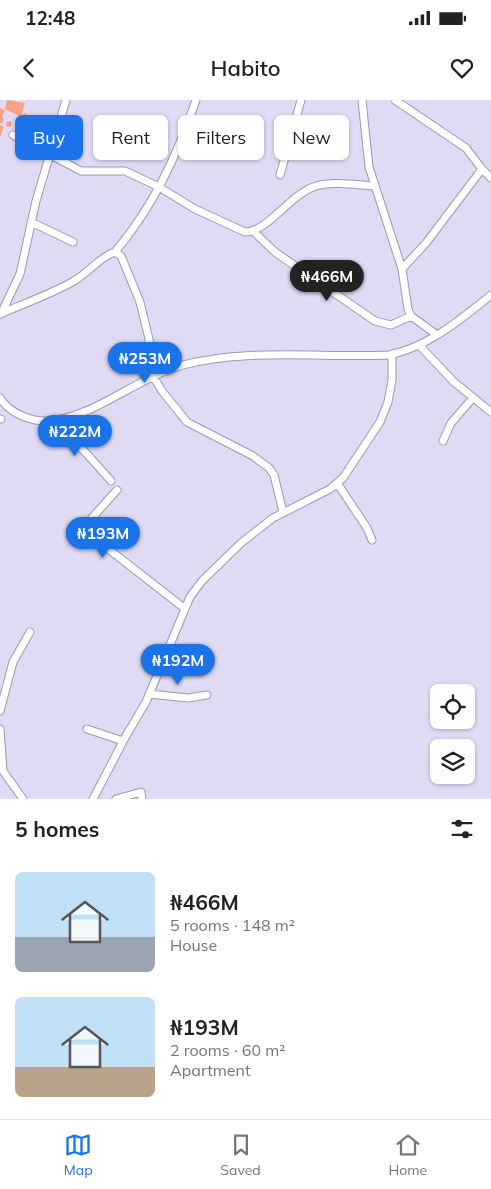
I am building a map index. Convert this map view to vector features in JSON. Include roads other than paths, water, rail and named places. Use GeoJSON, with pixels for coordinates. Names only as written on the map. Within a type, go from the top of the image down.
{"type":"FeatureCollection","features":[{"type":"Feature","properties":{"kind":"street"},"geometry":{"type":"LineString","coordinates":[[62,115],[66,100]]}},
{"type":"Feature","properties":{"kind":"street"},"geometry":{"type":"LineString","coordinates":[[1,314],[76,280],[95,267],[106,254],[115,252],[142,219],[159,188],[186,129],[196,100]]}},
{"type":"Feature","properties":{"kind":"street"},"geometry":{"type":"LineString","coordinates":[[280,175],[300,100]]}},
{"type":"Feature","properties":{"kind":"street"},"geometry":{"type":"LineString","coordinates":[[362,100],[365,138],[374,186],[402,269],[411,316],[437,335]]}},
{"type":"Feature","properties":{"kind":"street"},"geometry":{"type":"LineString","coordinates":[[395,100],[466,148],[491,178]]}},
{"type":"Feature","properties":{"kind":"street"},"geometry":{"type":"LineString","coordinates":[[1,314],[20,274],[31,222],[49,160]]}},
{"type":"Feature","properties":{"kind":"street"},"geometry":{"type":"LineString","coordinates":[[60,160],[81,171],[125,171],[214,219],[245,232],[254,232],[290,201],[315,186],[374,186]]}},
{"type":"Feature","properties":{"kind":"street"},"geometry":{"type":"LineString","coordinates":[[402,269],[426,244],[482,169]]}},
{"type":"Feature","properties":{"kind":"street"},"geometry":{"type":"LineString","coordinates":[[31,222],[73,242]]}},
{"type":"Feature","properties":{"kind":"street"},"geometry":{"type":"LineString","coordinates":[[254,232],[275,252],[376,321],[391,325],[411,316]]}},
{"type":"Feature","properties":{"kind":"street"},"geometry":{"type":"LineString","coordinates":[[115,252],[121,256],[140,302],[149,339],[153,376],[168,401],[187,422],[253,456],[269,468],[274,475],[283,512]]}},
{"type":"Feature","properties":{"kind":"street"},"geometry":{"type":"LineString","coordinates":[[0,398],[6,407],[24,416],[42,421],[52,420],[88,408],[153,376],[180,366],[215,360],[392,354],[420,346],[491,295]]}},
{"type":"Feature","properties":{"kind":"street"},"geometry":{"type":"LineString","coordinates":[[420,346],[439,368],[472,398],[491,412]]}},
{"type":"Feature","properties":{"kind":"street"},"geometry":{"type":"LineString","coordinates":[[94,799],[149,694],[184,608],[202,580],[227,555],[283,512],[337,484],[380,422],[388,402],[392,380],[392,354]]}},
{"type":"Feature","properties":{"kind":"street"},"geometry":{"type":"LineString","coordinates":[[443,441],[451,423],[472,398]]}},
{"type":"Feature","properties":{"kind":"street"},"geometry":{"type":"LineString","coordinates":[[52,420],[87,454],[111,481]]}},
{"type":"Feature","properties":{"kind":"street"},"geometry":{"type":"LineString","coordinates":[[337,484],[367,528],[372,540]]}},
{"type":"Feature","properties":{"kind":"street"},"geometry":{"type":"LineString","coordinates":[[117,490],[91,519],[102,544],[184,608]]}},
{"type":"Feature","properties":{"kind":"street"},"geometry":{"type":"LineString","coordinates":[[0,711],[13,662],[30,632]]}},
{"type":"Feature","properties":{"kind":"street"},"geometry":{"type":"LineString","coordinates":[[149,694],[188,698],[207,695]]}},
{"type":"Feature","properties":{"kind":"street"},"geometry":{"type":"LineString","coordinates":[[0,729],[3,771],[23,799]]}},
{"type":"Feature","properties":{"kind":"street"},"geometry":{"type":"LineString","coordinates":[[87,729],[123,741]]}},
{"type":"Feature","properties":{"kind":"street"},"geometry":{"type":"LineString","coordinates":[[116,799],[141,792],[142,799]]}}]}
